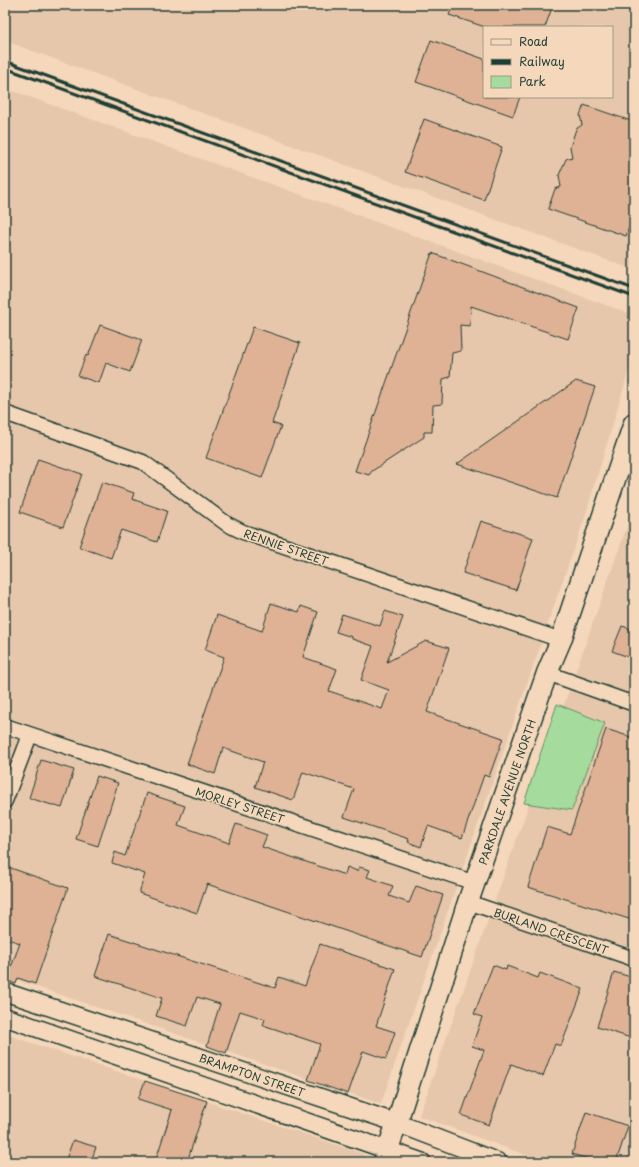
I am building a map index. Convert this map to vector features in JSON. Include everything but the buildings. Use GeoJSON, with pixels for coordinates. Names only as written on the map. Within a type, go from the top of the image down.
{"type":"FeatureCollection","features":[{"type":"Feature","properties":{"kind":"main road","name":"PARKDALE AVENUE NORTH"},"geometry":{"type":"LineString","coordinates":[[386,1156],[468,902],[547,673],[561,640],[634,423]]}},
{"type":"Feature","properties":{"kind":"street","name":"RENNIE STREET"},"geometry":{"type":"LineString","coordinates":[[5,413],[143,462],[227,524],[243,532],[561,640]]}},
{"type":"Feature","properties":{"kind":"street"},"geometry":{"type":"LineString","coordinates":[[547,673],[634,704]]}},
{"type":"Feature","properties":{"kind":"street","name":"MORLEY STREET"},"geometry":{"type":"LineString","coordinates":[[5,726],[475,884]]}},
{"type":"Feature","properties":{"kind":"street"},"geometry":{"type":"LineString","coordinates":[[5,801],[30,735]]}},
{"type":"Feature","properties":{"kind":"street","name":"BURLAND CRESCENT"},"geometry":{"type":"LineString","coordinates":[[468,902],[634,959]]}},
{"type":"Feature","properties":{"kind":"street","name":"BRAMPTON STREET"},"geometry":{"type":"LineString","coordinates":[[5,992],[397,1123],[498,1162]]}},
{"type":"Feature","properties":{"kind":"street"},"geometry":{"type":"LineString","coordinates":[[5,1017],[386,1156],[422,1162]]}},
{"type":"Feature","properties":{"kind":"shaded area"},"geometry":{"type":"Polygon","coordinates":[[[5,5],[634,5],[634,270],[5,41],[5,5]]]}},
{"type":"Feature","properties":{"kind":"shaded area"},"geometry":{"type":"Polygon","coordinates":[[[5,88],[634,315],[634,353],[586,514],[381,1104],[5,976],[5,88]]]}},
{"type":"Feature","properties":{"kind":"shaded area"},"geometry":{"type":"Polygon","coordinates":[[[634,506],[634,1162],[545,1162],[419,1116],[634,506]]]}},
{"type":"Feature","properties":{"kind":"shaded area"},"geometry":{"type":"Polygon","coordinates":[[[5,1034],[364,1154],[362,1162],[5,1162],[5,1034]]]}},
{"type":"Feature","properties":{"kind":"green space"},"geometry":{"type":"Polygon","coordinates":[[[557,704],[605,723],[572,810],[524,803],[557,704]]]}},
{"type":"Feature","properties":{"kind":"railway"},"geometry":{"type":"LineString","coordinates":[[5,61],[634,289]]}},
{"type":"Feature","properties":{"kind":"railway"},"geometry":{"type":"LineString","coordinates":[[5,68],[634,297]]}}]}
